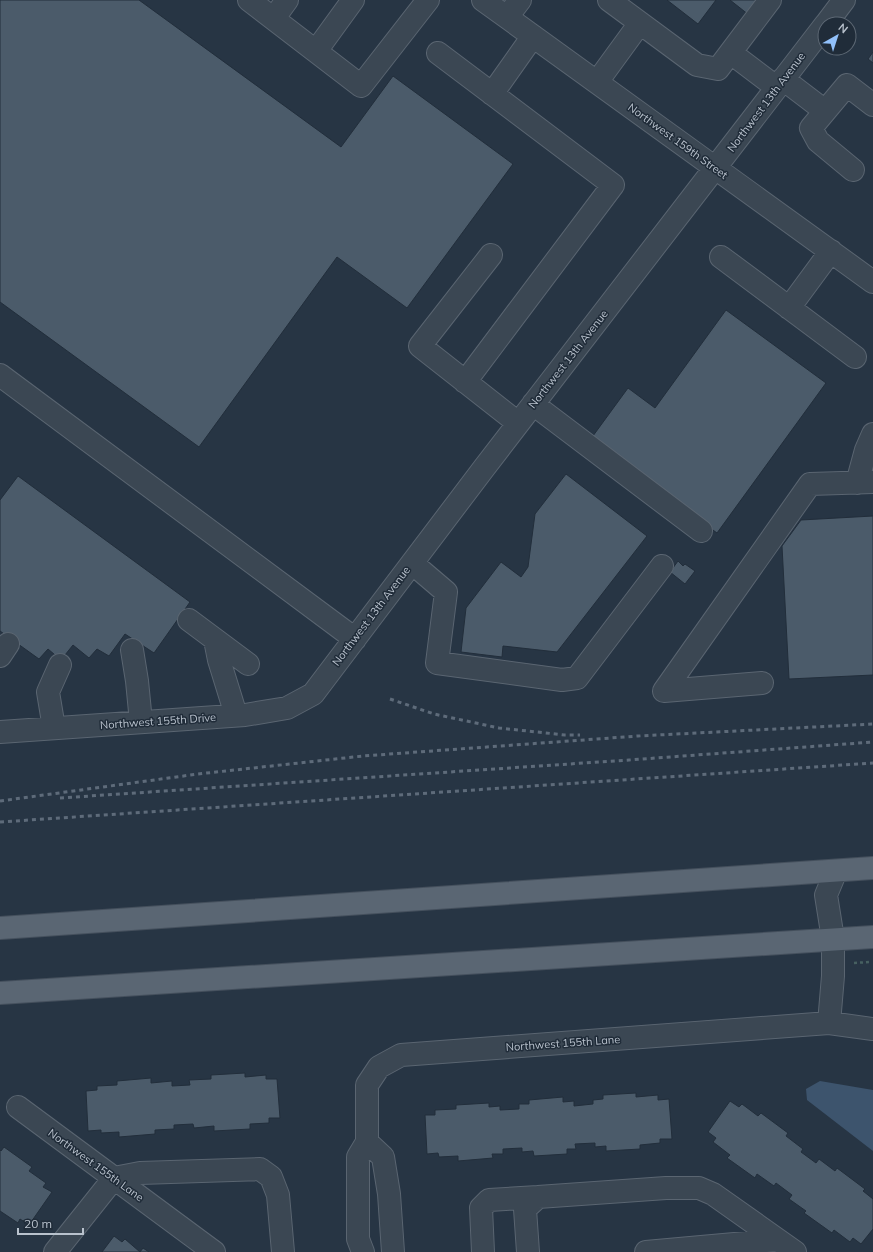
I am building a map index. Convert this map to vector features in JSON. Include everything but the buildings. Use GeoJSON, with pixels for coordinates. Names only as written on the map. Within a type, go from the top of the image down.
{"type":"FeatureCollection","features":[{"type":"Feature","properties":{"kind":"main road"},"geometry":{"type":"LineString","coordinates":[[0,928],[873,868]]}},
{"type":"Feature","properties":{"kind":"main road"},"geometry":{"type":"LineString","coordinates":[[0,994],[873,937]]}},
{"type":"Feature","properties":{"kind":"street"},"geometry":{"type":"LineString","coordinates":[[249,0],[361,86],[428,0]]}},
{"type":"Feature","properties":{"kind":"street"},"geometry":{"type":"LineString","coordinates":[[274,18],[287,0]]}},
{"type":"Feature","properties":{"kind":"street"},"geometry":{"type":"LineString","coordinates":[[316,51],[353,0]]}},
{"type":"Feature","properties":{"kind":"street","name":"Northwest 159th Street"},"geometry":{"type":"LineString","coordinates":[[484,0],[513,9],[533,36],[873,282]]}},
{"type":"Feature","properties":{"kind":"street"},"geometry":{"type":"LineString","coordinates":[[609,0],[697,65],[718,69],[770,0]]}},
{"type":"Feature","properties":{"kind":"street","name":"Northwest 13th Avenue"},"geometry":{"type":"LineString","coordinates":[[831,16],[844,0]]}},
{"type":"Feature","properties":{"kind":"street"},"geometry":{"type":"LineString","coordinates":[[597,82],[640,23]]}},
{"type":"Feature","properties":{"kind":"street","name":"Northwest 13th Avenue"},"geometry":{"type":"LineString","coordinates":[[313,694],[518,423],[817,34]]}},
{"type":"Feature","properties":{"kind":"street"},"geometry":{"type":"LineString","coordinates":[[492,94],[533,36]]}},
{"type":"Feature","properties":{"kind":"street"},"geometry":{"type":"LineString","coordinates":[[731,52],[825,112]]}},
{"type":"Feature","properties":{"kind":"street"},"geometry":{"type":"LineString","coordinates":[[438,53],[613,185],[465,382]]}},
{"type":"Feature","properties":{"kind":"street"},"geometry":{"type":"LineString","coordinates":[[853,170],[818,141],[811,128],[846,84],[873,105]]}},
{"type":"Feature","properties":{"kind":"street"},"geometry":{"type":"LineString","coordinates":[[789,308],[831,251]]}},
{"type":"Feature","properties":{"kind":"street"},"geometry":{"type":"LineString","coordinates":[[491,255],[420,346],[518,423]]}},
{"type":"Feature","properties":{"kind":"street"},"geometry":{"type":"LineString","coordinates":[[721,257],[855,357]]}},
{"type":"Feature","properties":{"kind":"street"},"geometry":{"type":"LineString","coordinates":[[0,375],[355,638]]}},
{"type":"Feature","properties":{"kind":"street"},"geometry":{"type":"LineString","coordinates":[[533,404],[702,531]]}},
{"type":"Feature","properties":{"kind":"street"},"geometry":{"type":"LineString","coordinates":[[762,683],[664,691],[810,484],[865,483],[866,450],[873,434]]}},
{"type":"Feature","properties":{"kind":"street"},"geometry":{"type":"LineString","coordinates":[[412,563],[446,592],[438,663],[562,680],[577,678],[662,566]]}},
{"type":"Feature","properties":{"kind":"street"},"geometry":{"type":"LineString","coordinates":[[189,620],[248,664]]}},
{"type":"Feature","properties":{"kind":"street"},"geometry":{"type":"LineString","coordinates":[[215,640],[219,660],[236,716]]}},
{"type":"Feature","properties":{"kind":"street"},"geometry":{"type":"LineString","coordinates":[[132,650],[141,722]]}},
{"type":"Feature","properties":{"kind":"street"},"geometry":{"type":"LineString","coordinates":[[54,728],[48,692],[60,665]]}},
{"type":"Feature","properties":{"kind":"street","name":"Northwest 155th Drive"},"geometry":{"type":"LineString","coordinates":[[0,732],[236,716],[287,708],[313,694]]}},
{"type":"Feature","properties":{"kind":"street"},"geometry":{"type":"LineString","coordinates":[[829,1023],[833,976],[833,939],[826,895],[836,871]]}},
{"type":"Feature","properties":{"kind":"street","name":"Northwest 155th Lane"},"geometry":{"type":"LineString","coordinates":[[363,1252],[358,1239],[358,1157],[367,1142],[367,1085],[379,1067],[401,1055],[829,1023],[873,1029]]}},
{"type":"Feature","properties":{"kind":"street","name":"Northwest 155th Lane"},"geometry":{"type":"LineString","coordinates":[[18,1108],[214,1252]]}},
{"type":"Feature","properties":{"kind":"street"},"geometry":{"type":"LineString","coordinates":[[367,1142],[383,1157],[390,1194],[393,1252]]}},
{"type":"Feature","properties":{"kind":"street"},"geometry":{"type":"LineString","coordinates":[[56,1252],[114,1178],[140,1173],[260,1169],[271,1177],[278,1195],[283,1252]]}},
{"type":"Feature","properties":{"kind":"street"},"geometry":{"type":"LineString","coordinates":[[483,1252],[481,1208],[489,1200],[666,1188],[699,1188],[713,1194],[795,1252]]}},
{"type":"Feature","properties":{"kind":"street"},"geometry":{"type":"LineString","coordinates":[[528,1252],[525,1209],[538,1197]]}},
{"type":"Feature","properties":{"kind":"street"},"geometry":{"type":"LineString","coordinates":[[646,1252],[777,1240]]}},
{"type":"Feature","properties":{"kind":"water"},"geometry":{"type":"Polygon","coordinates":[[[820,1081],[873,1090],[873,1151],[807,1100],[806,1089],[820,1081]]]}},
{"type":"Feature","properties":{"kind":"railway"},"geometry":{"type":"LineString","coordinates":[[390,699],[434,714],[499,728],[565,735],[580,735]]}},
{"type":"Feature","properties":{"kind":"railway"},"geometry":{"type":"LineString","coordinates":[[0,801],[198,774],[363,756],[638,736],[873,724]]}},
{"type":"Feature","properties":{"kind":"railway"},"geometry":{"type":"LineString","coordinates":[[60,798],[873,742]]}},
{"type":"Feature","properties":{"kind":"railway"},"geometry":{"type":"LineString","coordinates":[[0,822],[873,763]]}}]}
